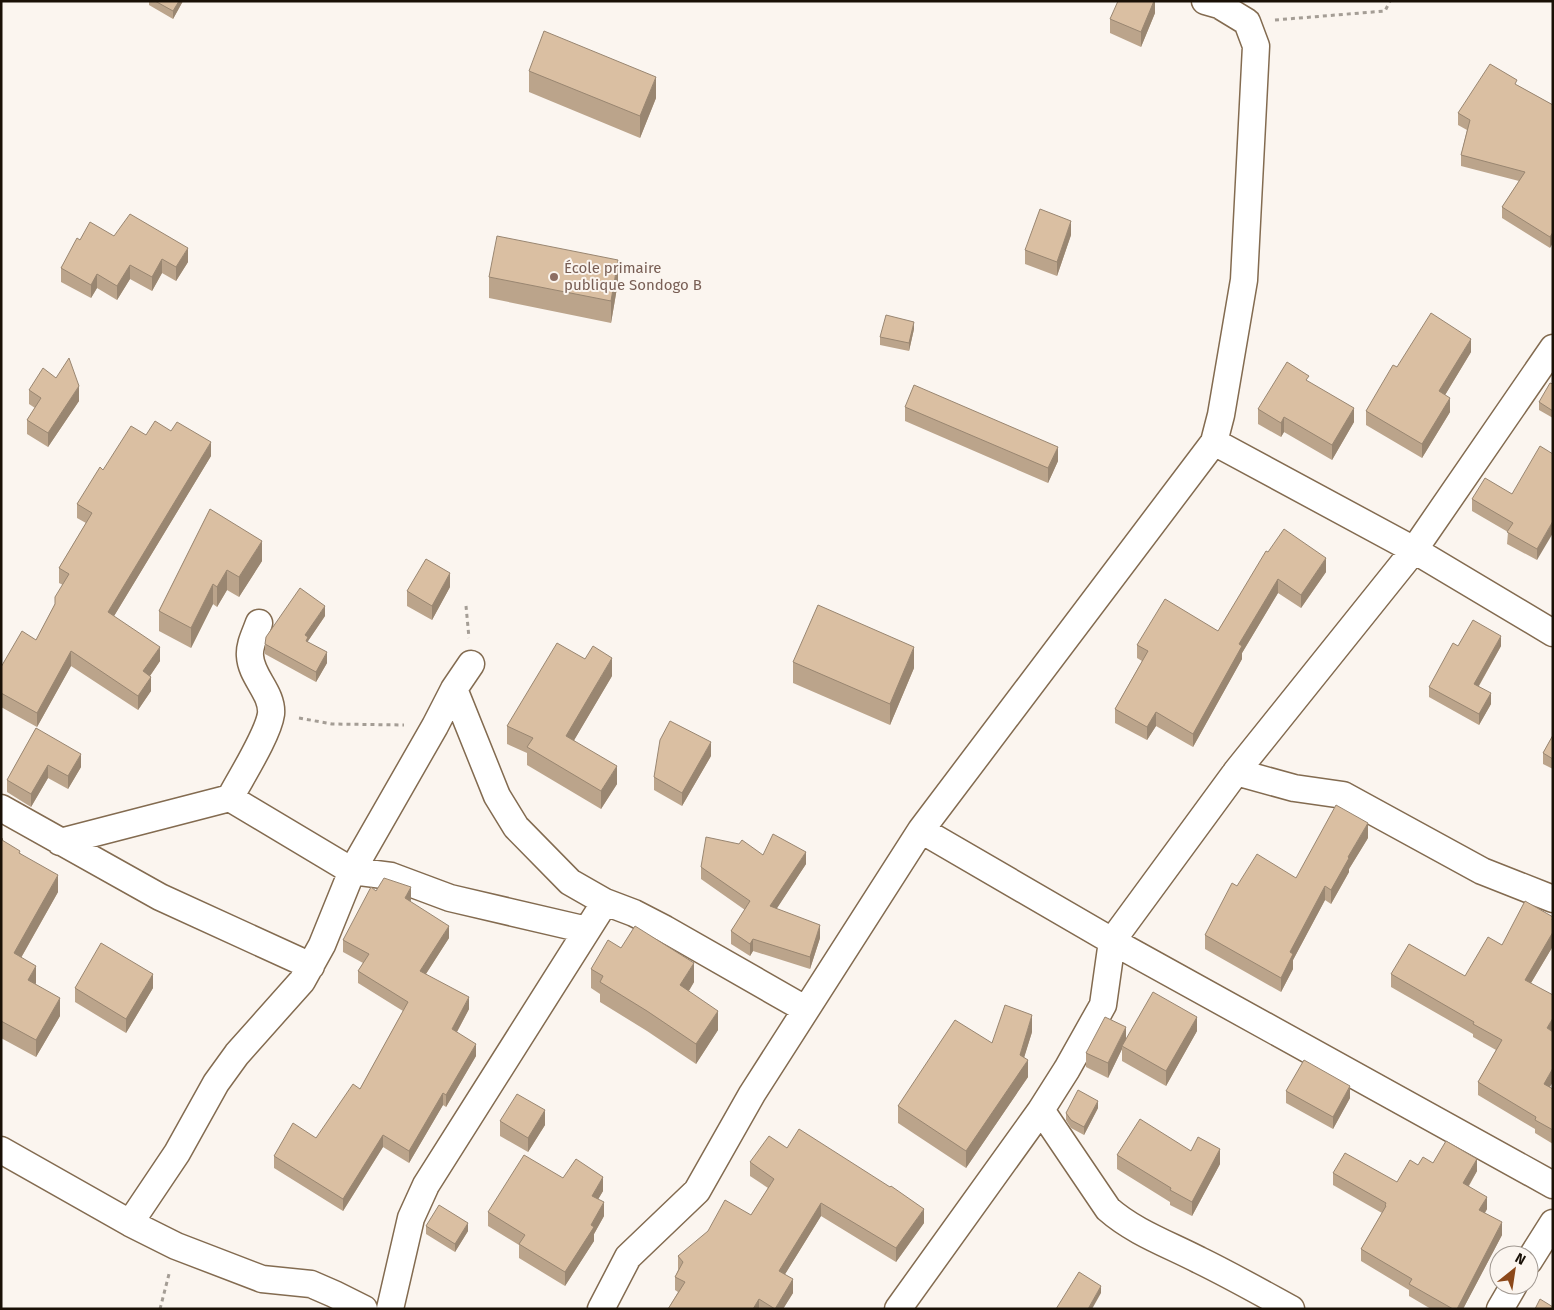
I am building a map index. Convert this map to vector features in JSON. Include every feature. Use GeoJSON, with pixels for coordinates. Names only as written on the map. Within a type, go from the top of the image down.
{"type":"FeatureCollection","features":[{"type":"Feature","properties":{"kind":"street"},"geometry":{"type":"LineString","coordinates":[[601,1309],[628,1257],[697,1191],[752,1094],[921,830],[1214,442],[1221,415],[1244,280],[1256,46],[1247,22],[1219,5],[1205,1]]}},
{"type":"Feature","properties":{"kind":"street"},"geometry":{"type":"LineString","coordinates":[[898,1309],[1041,1110],[1067,1069],[1103,1005],[1112,941],[1236,772],[1414,550],[1553,348]]}},
{"type":"Feature","properties":{"kind":"street"},"geometry":{"type":"LineString","coordinates":[[1214,442],[1414,550],[1553,633]]}},
{"type":"Feature","properties":{"kind":"street"},"geometry":{"type":"LineString","coordinates":[[230,798],[268,727],[271,712],[269,703],[251,666],[252,642],[259,623]]}},
{"type":"Feature","properties":{"kind":"street"},"geometry":{"type":"LineString","coordinates":[[130,1223],[177,1153],[216,1083],[252,1036],[302,981],[322,945],[352,871],[435,726],[454,689],[471,664]]}},
{"type":"Feature","properties":{"kind":"street"},"geometry":{"type":"LineString","coordinates":[[454,689],[497,796],[516,827],[570,882],[606,902],[634,913],[665,929],[805,1009]]}},
{"type":"Feature","properties":{"kind":"street"},"geometry":{"type":"LineString","coordinates":[[1236,772],[1294,788],[1343,795],[1482,871],[1553,899]]}},
{"type":"Feature","properties":{"kind":"street"},"geometry":{"type":"LineString","coordinates":[[60,842],[230,798],[352,871],[391,876],[450,898],[588,930]]}},
{"type":"Feature","properties":{"kind":"street"},"geometry":{"type":"LineString","coordinates":[[1,808],[160,897],[311,966]]}},
{"type":"Feature","properties":{"kind":"street"},"geometry":{"type":"LineString","coordinates":[[921,830],[1112,941],[1553,1185]]}},
{"type":"Feature","properties":{"kind":"street"},"geometry":{"type":"LineString","coordinates":[[390,1309],[411,1218],[426,1185],[606,902]]}},
{"type":"Feature","properties":{"kind":"street"},"geometry":{"type":"LineString","coordinates":[[1041,1110],[1108,1209],[1118,1218],[1291,1309]]}},
{"type":"Feature","properties":{"kind":"street"},"geometry":{"type":"LineString","coordinates":[[1,1150],[130,1223],[176,1246],[262,1279],[311,1284],[364,1309]]}},
{"type":"Feature","properties":{"kind":"street"},"geometry":{"type":"LineString","coordinates":[[1539,1246],[1553,1223]]}},
{"type":"Feature","properties":{"kind":"street"},"geometry":{"type":"LineString","coordinates":[[1500,1309],[1508,1295]]}},
{"type":"Feature","properties":{"kind":"path"},"geometry":{"type":"LineString","coordinates":[[1247,22],[1385,11],[1390,1]]}},
{"type":"Feature","properties":{"kind":"path"},"geometry":{"type":"LineString","coordinates":[[271,712],[332,724],[435,726]]}},
{"type":"Feature","properties":{"kind":"path"},"geometry":{"type":"LineString","coordinates":[[160,1309],[176,1246]]}},
{"type":"Feature","properties":{"kind":"building"},"geometry":{"type":"Polygon","coordinates":[[[155,1],[179,1],[173,11],[155,1]]]}},
{"type":"Feature","properties":{"kind":"building"},"geometry":{"type":"Polygon","coordinates":[[[1118,1],[1154,1],[1141,32],[1110,19],[1118,1]]]}},
{"type":"Feature","properties":{"kind":"building"},"geometry":{"type":"Polygon","coordinates":[[[544,31],[656,77],[640,116],[529,71],[544,31]]]}},
{"type":"Feature","properties":{"kind":"building"},"geometry":{"type":"Polygon","coordinates":[[[1490,64],[1517,80],[1515,84],[1553,105],[1553,232],[1550,237],[1502,207],[1525,172],[1461,155],[1470,120],[1458,113],[1490,64]]]}},
{"type":"Feature","properties":{"kind":"building"},"geometry":{"type":"Polygon","coordinates":[[[1040,209],[1071,221],[1057,262],[1025,250],[1040,209]]]}},
{"type":"Feature","properties":{"kind":"building"},"geometry":{"type":"Polygon","coordinates":[[[130,214],[188,248],[176,267],[162,259],[152,277],[130,265],[117,286],[97,274],[91,285],[61,268],[77,238],[80,240],[90,222],[114,236],[130,214]]]}},
{"type":"Feature","properties":{"kind":"building"},"geometry":{"type":"Polygon","coordinates":[[[497,236],[618,260],[611,301],[489,277],[497,236]]]}},
{"type":"Feature","properties":{"kind":"building"},"geometry":{"type":"Polygon","coordinates":[[[1431,313],[1471,339],[1439,391],[1450,398],[1422,444],[1366,411],[1393,365],[1397,367],[1431,313]]]}},
{"type":"Feature","properties":{"kind":"building"},"geometry":{"type":"Polygon","coordinates":[[[886,315],[914,322],[909,343],[880,337],[886,315]]]}},
{"type":"Feature","properties":{"kind":"building"},"geometry":{"type":"Polygon","coordinates":[[[69,358],[79,386],[48,433],[27,420],[41,398],[29,390],[43,368],[56,378],[69,358]]]}},
{"type":"Feature","properties":{"kind":"building"},"geometry":{"type":"Polygon","coordinates":[[[1287,362],[1309,376],[1306,380],[1354,408],[1332,445],[1284,417],[1281,423],[1258,409],[1287,362]]]}},
{"type":"Feature","properties":{"kind":"building"},"geometry":{"type":"Polygon","coordinates":[[[1550,383],[1553,384],[1553,411],[1539,402],[1550,383]]]}},
{"type":"Feature","properties":{"kind":"building"},"geometry":{"type":"Polygon","coordinates":[[[914,385],[1058,447],[1048,468],[905,407],[914,385]]]}},
{"type":"Feature","properties":{"kind":"building"},"geometry":{"type":"Polygon","coordinates":[[[155,421],[171,431],[177,422],[211,442],[108,612],[160,647],[143,671],[151,677],[138,696],[71,651],[37,713],[1,693],[1,667],[22,631],[36,640],[55,604],[55,597],[69,574],[59,568],[92,513],[77,504],[100,467],[103,470],[131,426],[146,435],[155,421]]]}},
{"type":"Feature","properties":{"kind":"building"},"geometry":{"type":"Polygon","coordinates":[[[1540,446],[1553,454],[1553,521],[1537,549],[1507,532],[1513,523],[1472,499],[1485,478],[1512,494],[1540,446]]]}},
{"type":"Feature","properties":{"kind":"building"},"geometry":{"type":"Polygon","coordinates":[[[210,509],[262,541],[239,577],[227,570],[217,587],[213,584],[191,628],[159,611],[210,509]]]}},
{"type":"Feature","properties":{"kind":"building"},"geometry":{"type":"Polygon","coordinates":[[[1284,529],[1326,558],[1301,595],[1278,579],[1239,644],[1242,646],[1193,734],[1156,712],[1147,727],[1115,709],[1148,651],[1137,645],[1165,599],[1218,631],[1266,551],[1268,552],[1284,529]]]}},
{"type":"Feature","properties":{"kind":"building"},"geometry":{"type":"Polygon","coordinates":[[[426,559],[450,573],[432,606],[407,591],[426,559]]]}},
{"type":"Feature","properties":{"kind":"building"},"geometry":{"type":"Polygon","coordinates":[[[300,588],[325,606],[305,635],[308,637],[306,641],[327,652],[316,672],[265,644],[266,637],[300,588]]]}},
{"type":"Feature","properties":{"kind":"building"},"geometry":{"type":"Polygon","coordinates":[[[818,605],[914,647],[890,704],[793,662],[818,605]]]}},
{"type":"Feature","properties":{"kind":"building"},"geometry":{"type":"Polygon","coordinates":[[[1473,620],[1501,636],[1474,684],[1491,693],[1479,714],[1429,687],[1453,643],[1458,646],[1473,620]]]}},
{"type":"Feature","properties":{"kind":"building"},"geometry":{"type":"Polygon","coordinates":[[[557,643],[585,659],[593,646],[612,658],[566,736],[617,766],[601,791],[527,747],[533,738],[507,726],[557,643]]]}},
{"type":"Feature","properties":{"kind":"building"},"geometry":{"type":"Polygon","coordinates":[[[670,721],[711,742],[682,793],[654,777],[660,740],[670,721]]]}},
{"type":"Feature","properties":{"kind":"building"},"geometry":{"type":"Polygon","coordinates":[[[36,728],[81,754],[68,776],[48,765],[31,794],[7,780],[36,728]]]}},
{"type":"Feature","properties":{"kind":"building"},"geometry":{"type":"Polygon","coordinates":[[[1553,735],[1553,759],[1543,753],[1553,735]]]}},
{"type":"Feature","properties":{"kind":"building"},"geometry":{"type":"Polygon","coordinates":[[[1336,805],[1368,823],[1331,890],[1325,886],[1290,952],[1293,954],[1281,978],[1205,935],[1232,883],[1237,886],[1257,854],[1296,878],[1336,805]]]}},
{"type":"Feature","properties":{"kind":"building"},"geometry":{"type":"Polygon","coordinates":[[[773,834],[806,852],[770,906],[820,925],[810,957],[753,939],[750,944],[731,931],[750,901],[701,867],[706,837],[739,844],[742,840],[763,855],[773,834]]]}},
{"type":"Feature","properties":{"kind":"building"},"geometry":{"type":"Polygon","coordinates":[[[1,838],[20,851],[19,853],[58,875],[14,953],[36,966],[28,980],[60,998],[36,1040],[1,1021],[1,838]]]}},
{"type":"Feature","properties":{"kind":"building"},"geometry":{"type":"Polygon","coordinates":[[[384,878],[411,887],[405,898],[449,926],[420,971],[469,997],[452,1029],[476,1044],[446,1095],[443,1093],[409,1151],[383,1135],[343,1199],[274,1156],[293,1123],[316,1138],[353,1084],[360,1089],[408,1002],[358,971],[369,954],[343,940],[371,887],[376,891],[384,878]]]}},
{"type":"Feature","properties":{"kind":"building"},"geometry":{"type":"Polygon","coordinates":[[[1525,901],[1553,917],[1553,932],[1525,980],[1553,995],[1553,1018],[1547,1028],[1553,1032],[1553,1068],[1544,1084],[1553,1089],[1553,1130],[1535,1120],[1536,1117],[1478,1082],[1502,1040],[1391,974],[1409,944],[1465,976],[1488,937],[1502,945],[1525,901]]]}},
{"type":"Feature","properties":{"kind":"building"},"geometry":{"type":"Polygon","coordinates":[[[635,926],[694,963],[680,985],[718,1011],[696,1044],[600,982],[603,976],[591,969],[608,940],[621,948],[635,926]]]}},
{"type":"Feature","properties":{"kind":"building"},"geometry":{"type":"Polygon","coordinates":[[[101,943],[153,974],[126,1019],[75,988],[101,943]]]}},
{"type":"Feature","properties":{"kind":"building"},"geometry":{"type":"Polygon","coordinates":[[[1153,992],[1197,1017],[1166,1071],[1122,1046],[1153,992]]]}},
{"type":"Feature","properties":{"kind":"building"},"geometry":{"type":"Polygon","coordinates":[[[1005,1005],[1032,1015],[1020,1055],[1028,1060],[966,1151],[898,1106],[955,1020],[992,1043],[1005,1005]]]}},
{"type":"Feature","properties":{"kind":"building"},"geometry":{"type":"Polygon","coordinates":[[[1105,1017],[1126,1027],[1108,1063],[1086,1053],[1105,1017]]]}},
{"type":"Feature","properties":{"kind":"building"},"geometry":{"type":"Polygon","coordinates":[[[1304,1060],[1350,1086],[1333,1117],[1286,1091],[1304,1060]]]}},
{"type":"Feature","properties":{"kind":"building"},"geometry":{"type":"Polygon","coordinates":[[[1078,1090],[1098,1101],[1084,1127],[1071,1120],[1066,1113],[1078,1090]]]}},
{"type":"Feature","properties":{"kind":"building"},"geometry":{"type":"Polygon","coordinates":[[[517,1094],[545,1110],[528,1138],[500,1121],[517,1094]]]}},
{"type":"Feature","properties":{"kind":"building"},"geometry":{"type":"Polygon","coordinates":[[[1140,1119],[1191,1151],[1198,1137],[1220,1149],[1192,1202],[1170,1190],[1171,1188],[1117,1155],[1140,1119]]]}},
{"type":"Feature","properties":{"kind":"building"},"geometry":{"type":"Polygon","coordinates":[[[799,1129],[891,1186],[924,1209],[896,1248],[821,1203],[779,1271],[793,1279],[775,1309],[759,1299],[753,1309],[668,1309],[685,1282],[675,1277],[683,1262],[678,1256],[708,1231],[725,1200],[751,1215],[774,1179],[750,1162],[769,1136],[787,1148],[799,1129]]]}},
{"type":"Feature","properties":{"kind":"building"},"geometry":{"type":"Polygon","coordinates":[[[1446,1141],[1477,1159],[1463,1183],[1487,1197],[1479,1210],[1502,1222],[1457,1309],[1453,1309],[1409,1284],[1412,1279],[1361,1249],[1386,1203],[1333,1173],[1345,1153],[1397,1182],[1410,1160],[1418,1165],[1423,1157],[1433,1163],[1446,1141]]]}},
{"type":"Feature","properties":{"kind":"building"},"geometry":{"type":"Polygon","coordinates":[[[524,1155],[563,1178],[576,1159],[603,1177],[592,1196],[604,1202],[591,1225],[594,1227],[565,1272],[519,1244],[525,1235],[488,1212],[524,1155]]]}},
{"type":"Feature","properties":{"kind":"building"},"geometry":{"type":"Polygon","coordinates":[[[439,1205],[468,1223],[455,1244],[426,1226],[439,1205]]]}},
{"type":"Feature","properties":{"kind":"building"},"geometry":{"type":"Polygon","coordinates":[[[1079,1272],[1101,1286],[1088,1309],[1056,1309],[1079,1272]]]}},
{"type":"Feature","properties":{"kind":"building"},"geometry":{"type":"Polygon","coordinates":[[[1540,1299],[1553,1307],[1553,1309],[1535,1309],[1540,1299]]]}},
{"type":"Feature","properties":{"kind":"place","name":"École primaire publique Sondogo B"},"geometry":{"type":"Point","coordinates":[554,277]}}]}
